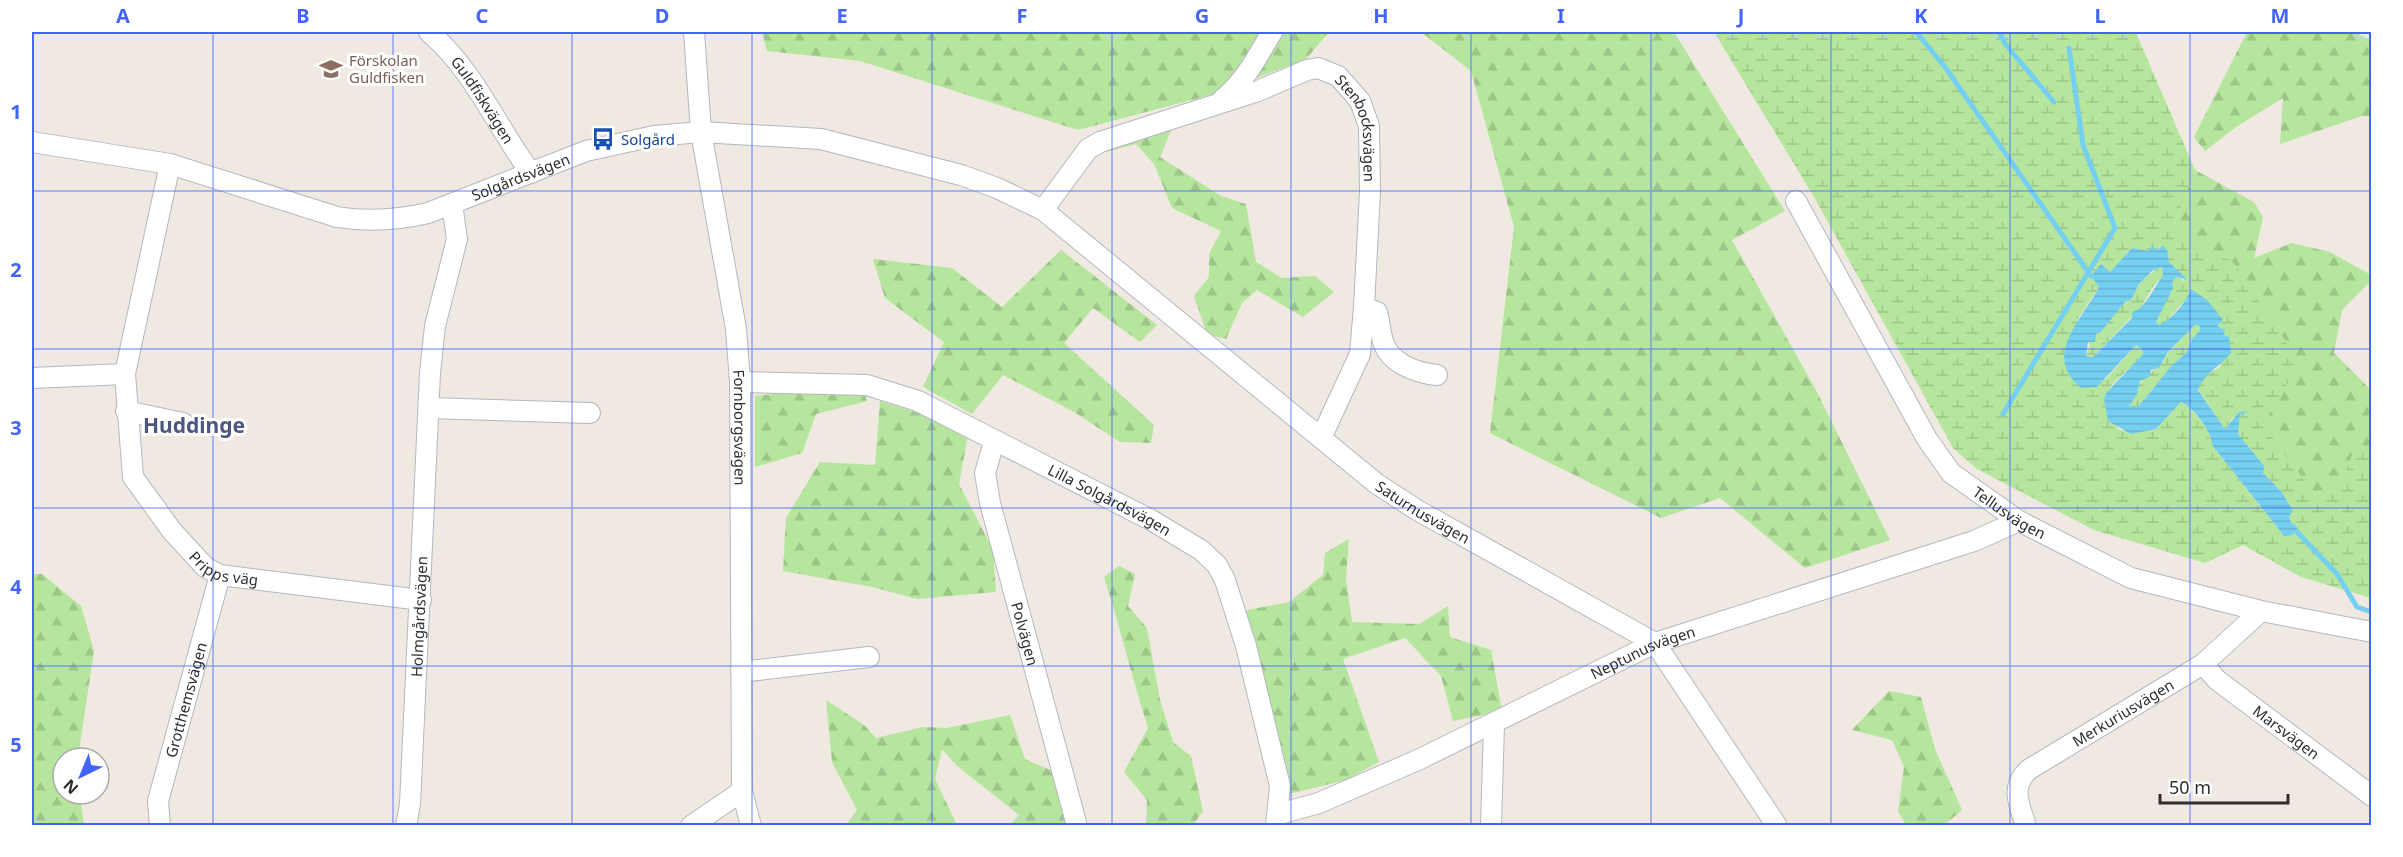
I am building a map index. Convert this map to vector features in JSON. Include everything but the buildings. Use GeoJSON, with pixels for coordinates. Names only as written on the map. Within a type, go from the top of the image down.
{"type":"FeatureCollection","features":[{"type":"Feature","properties":{"kind":"street","name":"Guldfiskvägen"},"geometry":{"type":"LineString","coordinates":[[429,32],[445,45],[468,76],[531,173]]}},
{"type":"Feature","properties":{"kind":"street","name":"Fornborgsvägen"},"geometry":{"type":"LineString","coordinates":[[694,32],[701,132],[736,328],[740,382],[742,791],[751,825]]}},
{"type":"Feature","properties":{"kind":"street","name":"Stenbocksvägen"},"geometry":{"type":"LineString","coordinates":[[1220,101],[1238,86],[1255,63],[1272,32]]}},
{"type":"Feature","properties":{"kind":"street","name":"Stenbocksvägen"},"geometry":{"type":"LineString","coordinates":[[1043,210],[1088,149],[1100,142],[1220,101],[1258,91],[1306,70],[1318,68],[1338,76],[1351,88],[1360,101],[1369,126],[1371,151],[1364,308],[1359,354],[1321,438]]}},
{"type":"Feature","properties":{"kind":"street","name":"Solgårdsvägen"},"geometry":{"type":"LineString","coordinates":[[32,142],[170,164],[337,217],[354,220],[406,218],[452,204],[586,151],[654,136],[701,132],[821,140],[961,175],[1043,210]]}},
{"type":"Feature","properties":{"kind":"street","name":"Pripps väg"},"geometry":{"type":"LineString","coordinates":[[170,164],[124,374],[133,477],[172,531],[204,567],[220,575],[421,600]]}},
{"type":"Feature","properties":{"kind":"street","name":"Tellusvägen"},"geometry":{"type":"LineString","coordinates":[[1796,201],[1937,456],[1951,473],[2019,520],[2131,578],[2261,611],[2372,632]]}},
{"type":"Feature","properties":{"kind":"street","name":"Holmgårdsvägen"},"geometry":{"type":"LineString","coordinates":[[409,825],[429,408],[435,326],[457,239],[452,204]]}},
{"type":"Feature","properties":{"kind":"street","name":"Saturnusvägen"},"geometry":{"type":"LineString","coordinates":[[1043,210],[1377,484],[1417,510],[1655,643],[1777,825]]}},
{"type":"Feature","properties":{"kind":"street"},"geometry":{"type":"LineString","coordinates":[[1364,308],[1377,312],[1383,341],[1389,353],[1412,369],[1437,375]]}},
{"type":"Feature","properties":{"kind":"street"},"geometry":{"type":"LineString","coordinates":[[32,378],[124,374]]}},
{"type":"Feature","properties":{"kind":"street","name":"Lilla Solgårdsvägen"},"geometry":{"type":"LineString","coordinates":[[740,382],[879,387],[918,401],[994,442],[1151,520],[1201,550],[1217,565],[1230,594],[1273,749],[1280,786],[1278,820]]}},
{"type":"Feature","properties":{"kind":"street"},"geometry":{"type":"LineString","coordinates":[[429,408],[590,413]]}},
{"type":"Feature","properties":{"kind":"street"},"geometry":{"type":"LineString","coordinates":[[126,411],[183,423]]}},
{"type":"Feature","properties":{"kind":"street","name":"Polvägen"},"geometry":{"type":"LineString","coordinates":[[994,442],[986,473],[990,502],[1077,825]]}},
{"type":"Feature","properties":{"kind":"street","name":"Neptunusvägen"},"geometry":{"type":"LineString","coordinates":[[1278,820],[1494,724],[1655,643],[1974,541],[2019,520]]}},
{"type":"Feature","properties":{"kind":"street","name":"Grotthemsvägen"},"geometry":{"type":"LineString","coordinates":[[160,825],[158,801],[220,575]]}},
{"type":"Feature","properties":{"kind":"street","name":"Merkuriusvägen"},"geometry":{"type":"LineString","coordinates":[[2026,825],[2016,796],[2017,785],[2028,770],[2203,664],[2261,611]]}},
{"type":"Feature","properties":{"kind":"street"},"geometry":{"type":"LineString","coordinates":[[741,672],[869,657]]}},
{"type":"Feature","properties":{"kind":"street","name":"Marsvägen"},"geometry":{"type":"LineString","coordinates":[[2203,664],[2217,680],[2372,796]]}},
{"type":"Feature","properties":{"kind":"street"},"geometry":{"type":"LineString","coordinates":[[1491,825],[1494,724]]}},
{"type":"Feature","properties":{"kind":"street"},"geometry":{"type":"LineString","coordinates":[[691,825],[742,791]]}},
{"type":"Feature","properties":{"kind":"green space"},"geometry":{"type":"Polygon","coordinates":[[[762,32],[1329,32],[1306,59],[1214,94],[1078,130],[860,61],[767,51],[762,32]]]}},
{"type":"Feature","properties":{"kind":"green space"},"geometry":{"type":"Polygon","coordinates":[[[1421,32],[1674,32],[1785,211],[1732,240],[1817,392],[1890,540],[1805,568],[1720,498],[1661,518],[1490,433],[1514,227],[1471,71],[1421,32]]]}},
{"type":"Feature","properties":{"kind":"green space"},"geometry":{"type":"Polygon","coordinates":[[[1714,32],[2139,32],[2137,35],[2195,170],[2171,232],[2232,261],[2300,363],[2263,424],[2319,501],[2342,479],[2358,441],[2371,451],[2371,598],[2301,577],[2243,545],[2205,563],[2094,530],[1977,469],[1953,448],[1814,197],[1714,32]],[[2162,246],[2152,251],[2132,248],[2109,273],[2091,275],[2100,286],[2077,320],[2073,378],[2076,384],[2105,380],[2136,345],[2142,349],[2143,354],[2117,380],[2106,397],[2105,407],[2110,418],[2120,430],[2155,430],[2181,402],[2186,405],[2209,433],[2212,445],[2283,535],[2292,535],[2298,528],[2291,522],[2289,515],[2293,511],[2281,491],[2263,473],[2238,434],[2240,415],[2249,410],[2233,418],[2225,429],[2198,389],[2202,378],[2220,367],[2226,337],[2217,326],[2223,319],[2207,300],[2188,297],[2164,324],[2159,326],[2156,322],[2176,276],[2186,282],[2169,262],[2168,252],[2162,246]]]}},
{"type":"Feature","properties":{"kind":"green space"},"geometry":{"type":"Polygon","coordinates":[[[2247,32],[2354,32],[2371,40],[2371,116],[2362,116],[2280,144],[2283,98],[2236,127],[2205,151],[2194,137],[2247,32]]]}},
{"type":"Feature","properties":{"kind":"green space"},"geometry":{"type":"Polygon","coordinates":[[[1171,131],[1160,157],[1221,196],[1246,204],[1256,262],[1282,278],[1315,276],[1334,292],[1303,317],[1257,290],[1242,303],[1226,339],[1207,334],[1194,296],[1209,277],[1209,254],[1221,231],[1172,208],[1154,164],[1136,144],[1106,152],[1107,148],[1144,133],[1171,131]]]}},
{"type":"Feature","properties":{"kind":"green space"},"geometry":{"type":"Polygon","coordinates":[[[2195,170],[2254,202],[2263,217],[2254,258],[2292,243],[2330,252],[2371,275],[2371,281],[2342,310],[2334,353],[2371,390],[2371,451],[2358,442],[2342,479],[2319,501],[2263,424],[2171,232],[2195,170]]]}},
{"type":"Feature","properties":{"kind":"green space"},"geometry":{"type":"Polygon","coordinates":[[[1061,250],[1157,325],[1140,342],[1093,308],[1064,343],[1154,425],[1151,443],[1120,442],[1074,412],[1003,375],[972,414],[923,387],[944,342],[885,298],[873,259],[952,268],[1002,307],[1061,250]]]}},
{"type":"Feature","properties":{"kind":"green space"},"geometry":{"type":"Polygon","coordinates":[[[2162,267],[2163,276],[2152,288],[2142,306],[2093,357],[2086,355],[2090,346],[2088,342],[2096,337],[2097,332],[2126,301],[2131,300],[2143,280],[2162,267]]]}},
{"type":"Feature","properties":{"kind":"green space"},"geometry":{"type":"Polygon","coordinates":[[[2195,325],[2200,326],[2200,330],[2192,339],[2187,352],[2171,366],[2138,406],[2128,408],[2143,379],[2159,368],[2168,353],[2195,325]]]}},
{"type":"Feature","properties":{"kind":"green space"},"geometry":{"type":"Polygon","coordinates":[[[862,385],[867,401],[816,414],[802,453],[755,467],[755,396],[862,385]]]}},
{"type":"Feature","properties":{"kind":"green space"},"geometry":{"type":"Polygon","coordinates":[[[880,401],[969,429],[959,484],[993,550],[996,592],[917,599],[872,587],[783,571],[786,518],[820,462],[875,465],[880,401]]]}},
{"type":"Feature","properties":{"kind":"green space"},"geometry":{"type":"Polygon","coordinates":[[[1349,539],[1346,578],[1352,622],[1419,624],[1448,606],[1450,637],[1491,650],[1502,711],[1453,721],[1441,676],[1405,638],[1343,659],[1379,762],[1346,780],[1285,795],[1279,742],[1243,611],[1289,602],[1323,575],[1325,553],[1349,539]]]}},
{"type":"Feature","properties":{"kind":"green space"},"geometry":{"type":"Polygon","coordinates":[[[1119,566],[1135,574],[1128,606],[1147,628],[1160,700],[1173,742],[1191,756],[1203,811],[1193,825],[1146,825],[1147,800],[1124,772],[1148,728],[1104,577],[1119,566]]]}},
{"type":"Feature","properties":{"kind":"green space"},"geometry":{"type":"Polygon","coordinates":[[[32,574],[42,574],[81,606],[94,651],[80,746],[51,746],[51,806],[82,806],[84,825],[32,825],[32,574]]]}},
{"type":"Feature","properties":{"kind":"green space"},"geometry":{"type":"Polygon","coordinates":[[[1889,691],[1921,697],[1935,749],[1962,810],[1944,825],[1906,825],[1898,811],[1904,767],[1892,740],[1852,730],[1889,691]]]}},
{"type":"Feature","properties":{"kind":"green space"},"geometry":{"type":"Polygon","coordinates":[[[826,700],[864,725],[876,738],[923,727],[947,728],[1010,715],[1025,759],[1055,772],[1068,825],[1010,825],[1019,815],[956,765],[942,749],[935,779],[957,825],[846,825],[857,810],[832,762],[826,700]]]}},
{"type":"Feature","properties":{"kind":"water"},"geometry":{"type":"Polygon","coordinates":[[[2163,245],[2168,252],[2169,262],[2188,280],[2176,277],[2172,282],[2173,288],[2156,322],[2159,325],[2174,315],[2191,289],[2207,300],[2223,320],[2217,326],[2225,330],[2224,335],[2229,337],[2231,353],[2204,379],[2198,390],[2225,429],[2239,412],[2250,411],[2240,415],[2238,434],[2264,466],[2263,473],[2281,491],[2293,511],[2289,516],[2291,522],[2298,528],[2292,535],[2284,536],[2212,445],[2209,433],[2196,414],[2186,405],[2181,402],[2156,429],[2131,434],[2108,421],[2104,399],[2106,393],[2143,354],[2142,349],[2136,345],[2097,387],[2081,388],[2070,375],[2065,363],[2065,350],[2069,337],[2099,287],[2091,276],[2101,264],[2110,272],[2132,248],[2149,251],[2152,246],[2157,250],[2163,245]],[[2162,267],[2152,271],[2139,284],[2131,300],[2126,301],[2100,333],[2097,332],[2095,342],[2088,342],[2086,356],[2093,357],[2132,318],[2132,312],[2146,302],[2163,276],[2162,267]],[[2195,325],[2168,352],[2159,368],[2151,370],[2149,377],[2140,381],[2137,394],[2129,407],[2138,406],[2171,366],[2187,352],[2192,339],[2200,330],[2200,326],[2195,325]]]}},
{"type":"Feature","properties":{"kind":"waterway"},"geometry":{"type":"LineString","coordinates":[[1916,32],[1945,67],[2091,276]]}},
{"type":"Feature","properties":{"kind":"waterway"},"geometry":{"type":"LineString","coordinates":[[1999,32],[2006,45],[2054,102]]}},
{"type":"Feature","properties":{"kind":"waterway"},"geometry":{"type":"LineString","coordinates":[[2003,414],[2115,228],[2083,145],[2069,48]]}},
{"type":"Feature","properties":{"kind":"waterway"},"geometry":{"type":"LineString","coordinates":[[2297,532],[2337,574],[2357,607],[2372,612]]}},
{"type":"Feature","properties":{"kind":"place","name":"Förskolan Guldfisken"},"geometry":{"type":"Point","coordinates":[331,69]}},
{"type":"Feature","properties":{"kind":"place","name":"Solgård"},"geometry":{"type":"Point","coordinates":[603,139]}},
{"type":"Feature","properties":{"kind":"district","name":"Huddinge"},"geometry":{"type":"Point","coordinates":[194,425]}}]}
